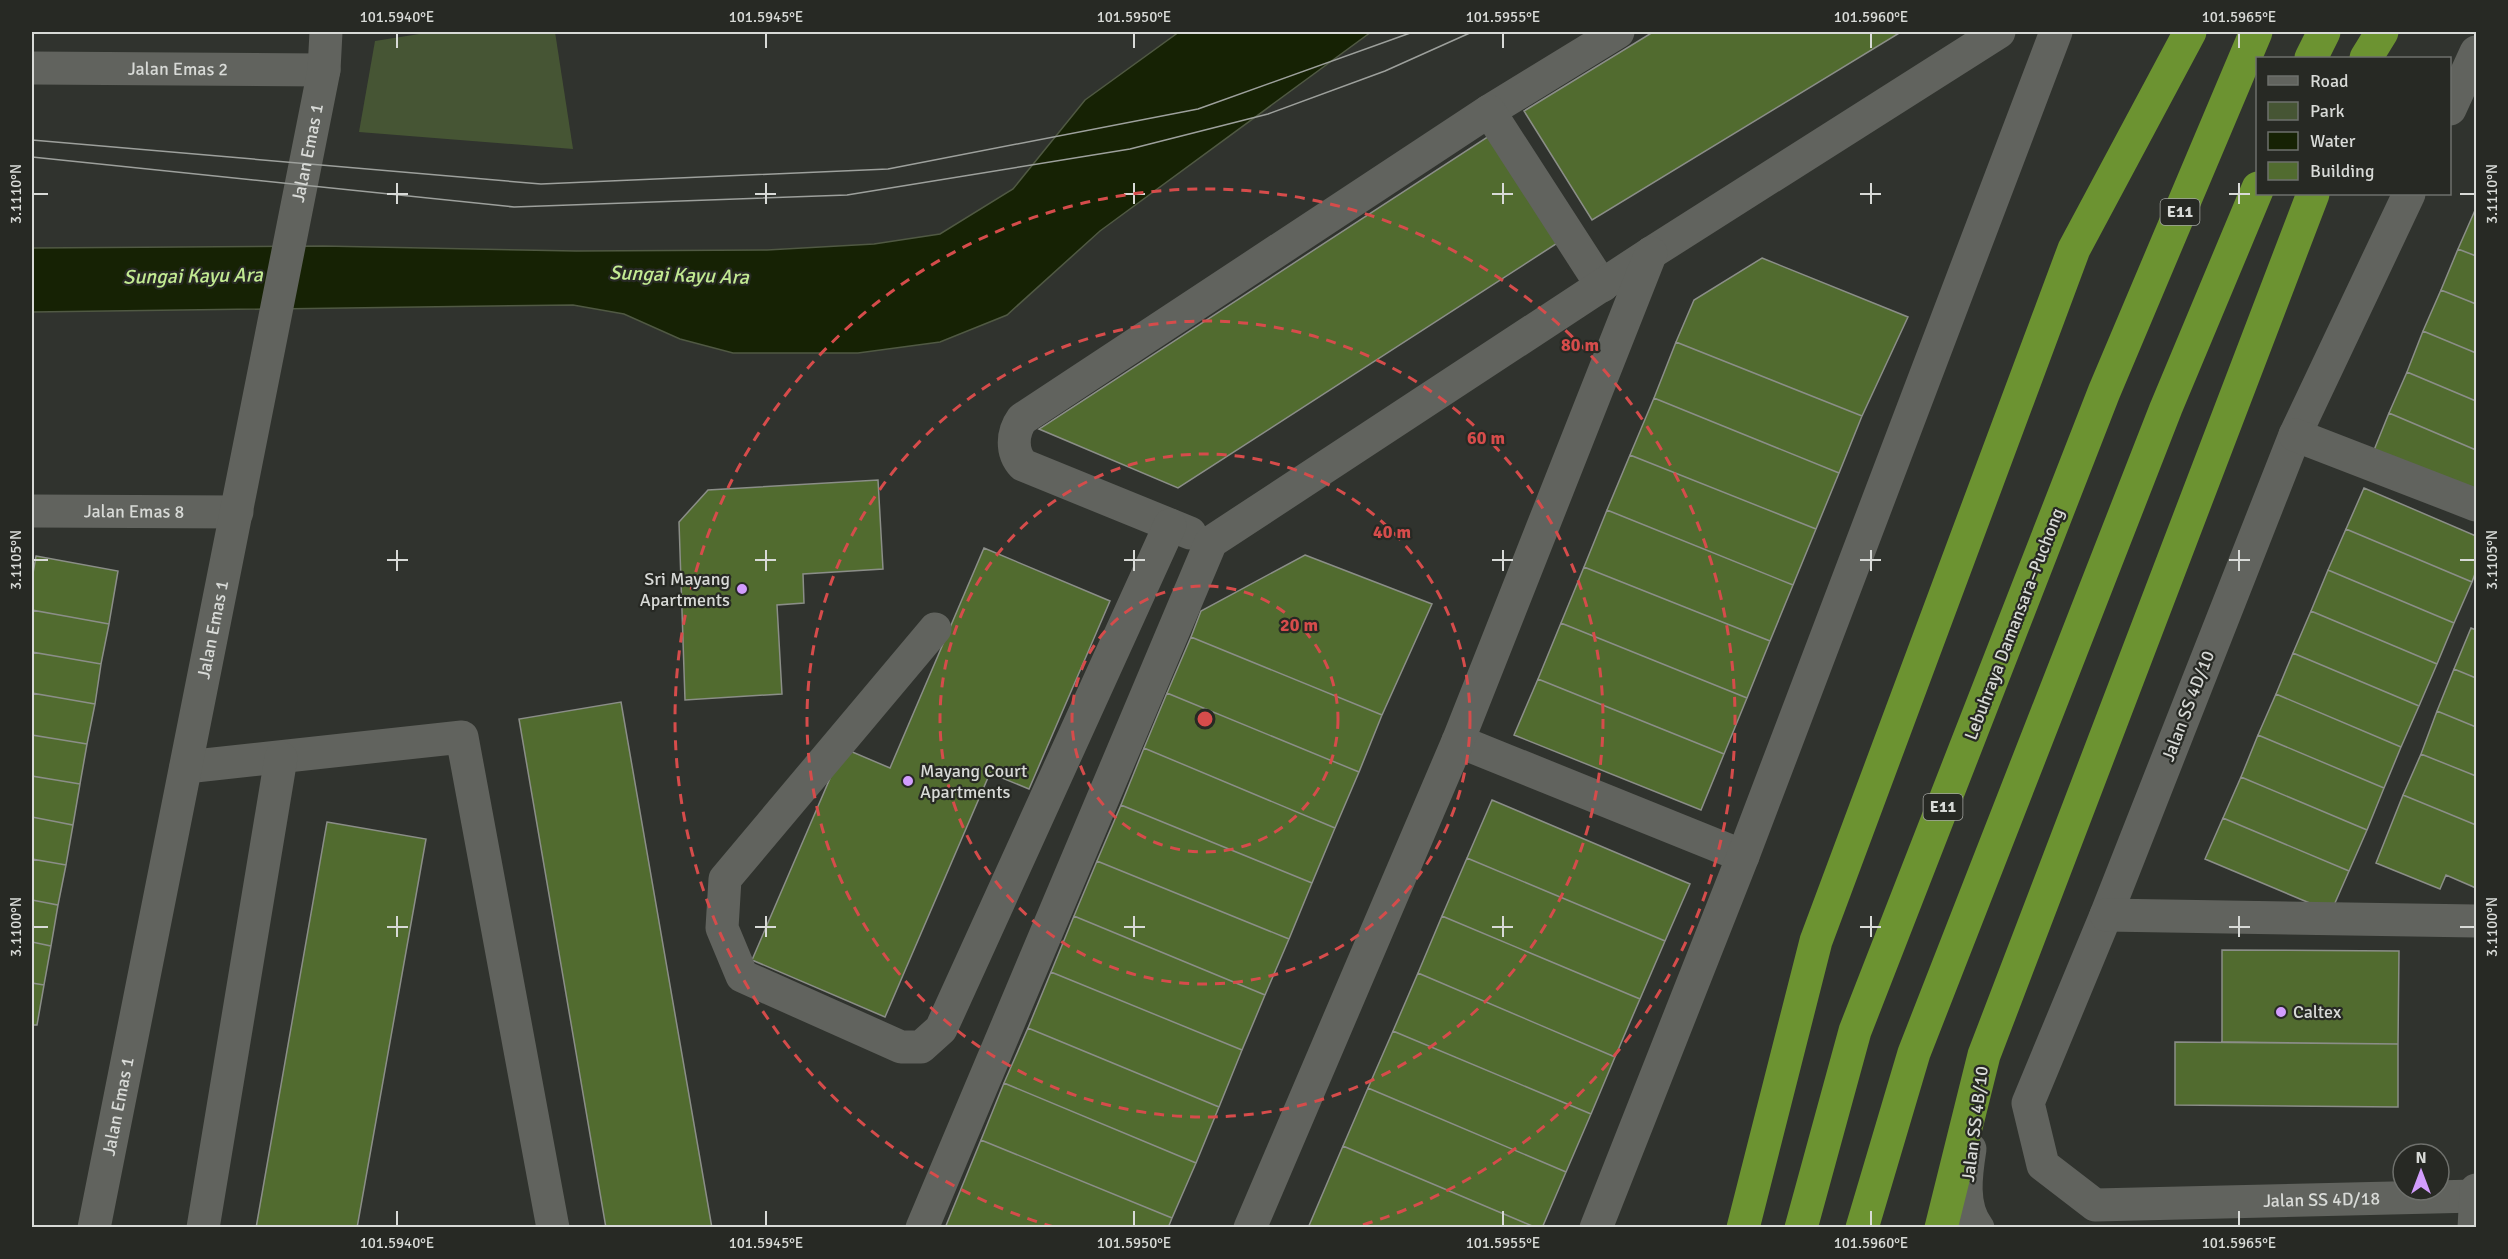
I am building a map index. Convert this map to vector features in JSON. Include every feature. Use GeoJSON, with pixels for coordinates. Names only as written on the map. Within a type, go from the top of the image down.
{"type":"FeatureCollection","features":[{"type":"Feature","properties":{"kind":"highway"},"geometry":{"type":"LineString","coordinates":[[1743,1227],[1816,941],[2074,249],[2190,32]]}},
{"type":"Feature","properties":{"kind":"highway","name":"Lebuhraya Damansara–Puchong"},"geometry":{"type":"LineString","coordinates":[[1801,1227],[1856,1031],[2104,392],[2256,32]]}},
{"type":"Feature","properties":{"kind":"highway"},"geometry":{"type":"LineString","coordinates":[[2312,57],[2324,32]]}},
{"type":"Feature","properties":{"kind":"highway"},"geometry":{"type":"LineString","coordinates":[[2367,57],[2382,32]]}},
{"type":"Feature","properties":{"kind":"highway"},"geometry":{"type":"LineString","coordinates":[[1862,1227],[1914,1053],[2166,408],[2256,193]]}},
{"type":"Feature","properties":{"kind":"highway"},"geometry":{"type":"LineString","coordinates":[[1941,1227],[1984,1055],[2313,195]]}},
{"type":"Feature","properties":{"kind":"street","name":"Jalan Emas 1"},"geometry":{"type":"LineString","coordinates":[[94,1227],[324,70],[326,32]]}},
{"type":"Feature","properties":{"kind":"street"},"geometry":{"type":"LineString","coordinates":[[1211,542],[1023,465],[1016,457],[1014,442],[1022,419],[1489,111],[1618,32]]}},
{"type":"Feature","properties":{"kind":"street"},"geometry":{"type":"LineString","coordinates":[[922,1227],[1211,542],[1651,253],[1999,32]]}},
{"type":"Feature","properties":{"kind":"street"},"geometry":{"type":"LineString","coordinates":[[1596,1227],[1743,856],[2056,32]]}},
{"type":"Feature","properties":{"kind":"street"},"geometry":{"type":"LineString","coordinates":[[2451,107],[2476,52]]}},
{"type":"Feature","properties":{"kind":"street","name":"Jalan Emas 2"},"geometry":{"type":"LineString","coordinates":[[32,68],[324,70]]}},
{"type":"Feature","properties":{"kind":"street"},"geometry":{"type":"LineString","coordinates":[[1489,111],[1602,286]]}},
{"type":"Feature","properties":{"kind":"street","name":"Jalan SS 4D/10"},"geometry":{"type":"LineString","coordinates":[[2095,1205],[2043,1166],[2028,1103],[2106,915],[2295,435],[2409,195]]}},
{"type":"Feature","properties":{"kind":"street"},"geometry":{"type":"LineString","coordinates":[[1250,1227],[1458,741],[1651,253]]}},
{"type":"Feature","properties":{"kind":"street"},"geometry":{"type":"LineString","coordinates":[[2295,435],[2476,506]]}},
{"type":"Feature","properties":{"kind":"street","name":"Jalan Emas 8"},"geometry":{"type":"LineString","coordinates":[[32,511],[237,512]]}},
{"type":"Feature","properties":{"kind":"street"},"geometry":{"type":"LineString","coordinates":[[935,629],[724,879],[722,928],[742,976],[901,1047],[921,1047],[941,1029],[1170,525]]}},
{"type":"Feature","properties":{"kind":"street"},"geometry":{"type":"LineString","coordinates":[[186,767],[462,737],[553,1227]]}},
{"type":"Feature","properties":{"kind":"street"},"geometry":{"type":"LineString","coordinates":[[1458,741],[1743,856]]}},
{"type":"Feature","properties":{"kind":"street"},"geometry":{"type":"LineString","coordinates":[[203,1227],[281,758]]}},
{"type":"Feature","properties":{"kind":"street"},"geometry":{"type":"LineString","coordinates":[[2106,915],[2476,921]]}},
{"type":"Feature","properties":{"kind":"street","name":"Jalan SS 4B/10"},"geometry":{"type":"LineString","coordinates":[[1978,1227],[1971,1219],[1965,1180],[1984,1055]]}},
{"type":"Feature","properties":{"kind":"street","name":"Jalan SS 4D/18"},"geometry":{"type":"LineString","coordinates":[[2095,1205],[2475,1202]]}},
{"type":"Feature","properties":{"kind":"green space"},"geometry":{"type":"Polygon","coordinates":[[[432,32],[555,32],[573,149],[359,132],[375,41],[432,32]]]}},
{"type":"Feature","properties":{"kind":"water","name":"Sungai Kayu Ara"},"geometry":{"type":"Polygon","coordinates":[[[1179,32],[1371,32],[1100,231],[1007,315],[940,342],[858,353],[733,353],[680,339],[624,314],[573,305],[32,312],[32,248],[323,246],[576,251],[767,250],[874,244],[940,234],[1013,189],[1085,100],[1179,32]]]}},
{"type":"Feature","properties":{"kind":"building"},"geometry":{"type":"Polygon","coordinates":[[[1653,32],[1901,32],[1592,220],[1524,111],[1653,32]]]}},
{"type":"Feature","properties":{"kind":"building"},"geometry":{"type":"Polygon","coordinates":[[[1489,136],[1559,242],[1178,488],[1039,429],[1489,136]]]}},
{"type":"Feature","properties":{"kind":"building"},"geometry":{"type":"Polygon","coordinates":[[[2476,208],[2476,256],[2458,249],[2476,208]]]}},
{"type":"Feature","properties":{"kind":"building"},"geometry":{"type":"Polygon","coordinates":[[[2458,249],[2476,256],[2476,304],[2441,290],[2458,249]]]}},
{"type":"Feature","properties":{"kind":"building"},"geometry":{"type":"Polygon","coordinates":[[[1762,258],[1908,317],[1862,416],[1676,342],[1694,300],[1762,258]]]}},
{"type":"Feature","properties":{"kind":"building"},"geometry":{"type":"Polygon","coordinates":[[[2441,290],[2476,304],[2476,353],[2423,331],[2441,290]]]}},
{"type":"Feature","properties":{"kind":"building"},"geometry":{"type":"Polygon","coordinates":[[[2423,331],[2476,353],[2476,401],[2407,372],[2423,331]]]}},
{"type":"Feature","properties":{"kind":"building"},"geometry":{"type":"Polygon","coordinates":[[[1676,342],[1862,416],[1839,473],[1654,398],[1676,342]]]}},
{"type":"Feature","properties":{"kind":"building"},"geometry":{"type":"Polygon","coordinates":[[[2407,372],[2476,401],[2476,450],[2389,413],[2407,372]]]}},
{"type":"Feature","properties":{"kind":"building"},"geometry":{"type":"Polygon","coordinates":[[[1654,398],[1839,473],[1816,529],[1630,455],[1654,398]]]}},
{"type":"Feature","properties":{"kind":"building"},"geometry":{"type":"Polygon","coordinates":[[[2389,413],[2476,450],[2476,498],[2372,455],[2389,413]]]}},
{"type":"Feature","properties":{"kind":"building"},"geometry":{"type":"Polygon","coordinates":[[[1630,455],[1816,529],[1793,585],[1607,510],[1630,455]]]}},
{"type":"Feature","properties":{"kind":"building","name":"Sri Mayang Apartments"},"geometry":{"type":"Polygon","coordinates":[[[878,480],[883,569],[803,574],[804,603],[777,605],[782,694],[685,700],[679,522],[708,490],[878,480]]]}},
{"type":"Feature","properties":{"kind":"building"},"geometry":{"type":"Polygon","coordinates":[[[2364,488],[2476,536],[2476,571],[2472,582],[2346,529],[2364,488]]]}},
{"type":"Feature","properties":{"kind":"building"},"geometry":{"type":"Polygon","coordinates":[[[1607,510],[1793,585],[1770,641],[1584,567],[1607,510]]]}},
{"type":"Feature","properties":{"kind":"building"},"geometry":{"type":"Polygon","coordinates":[[[2346,529],[2472,582],[2454,623],[2328,570],[2346,529]]]}},
{"type":"Feature","properties":{"kind":"building","name":"Mayang Court Apartments"},"geometry":{"type":"Polygon","coordinates":[[[984,548],[1110,601],[1029,789],[990,773],[885,1017],[752,960],[843,748],[890,768],[984,548]]]}},
{"type":"Feature","properties":{"kind":"building"},"geometry":{"type":"Polygon","coordinates":[[[1305,555],[1432,604],[1382,715],[1191,637],[1201,611],[1305,555]]]}},
{"type":"Feature","properties":{"kind":"building"},"geometry":{"type":"Polygon","coordinates":[[[36,556],[118,571],[109,624],[32,610],[32,579],[36,556]]]}},
{"type":"Feature","properties":{"kind":"building"},"geometry":{"type":"Polygon","coordinates":[[[1584,567],[1770,641],[1747,698],[1561,623],[1584,567]]]}},
{"type":"Feature","properties":{"kind":"building"},"geometry":{"type":"Polygon","coordinates":[[[2328,570],[2454,623],[2437,664],[2311,611],[2328,570]]]}},
{"type":"Feature","properties":{"kind":"building"},"geometry":{"type":"Polygon","coordinates":[[[32,610],[109,624],[101,664],[32,652],[32,610]]]}},
{"type":"Feature","properties":{"kind":"building"},"geometry":{"type":"Polygon","coordinates":[[[2311,611],[2437,664],[2419,706],[2293,653],[2311,611]]]}},
{"type":"Feature","properties":{"kind":"building"},"geometry":{"type":"Polygon","coordinates":[[[1561,623],[1747,698],[1724,754],[1538,679],[1561,623]]]}},
{"type":"Feature","properties":{"kind":"building"},"geometry":{"type":"Polygon","coordinates":[[[2471,628],[2476,630],[2476,678],[2454,669],[2471,628]]]}},
{"type":"Feature","properties":{"kind":"building"},"geometry":{"type":"Polygon","coordinates":[[[1191,637],[1382,715],[1359,772],[1167,693],[1191,637]]]}},
{"type":"Feature","properties":{"kind":"building"},"geometry":{"type":"Polygon","coordinates":[[[32,652],[101,664],[95,704],[32,693],[32,652]]]}},
{"type":"Feature","properties":{"kind":"building"},"geometry":{"type":"Polygon","coordinates":[[[2293,653],[2419,706],[2401,747],[2276,694],[2293,653]]]}},
{"type":"Feature","properties":{"kind":"building"},"geometry":{"type":"Polygon","coordinates":[[[2454,669],[2476,678],[2476,727],[2437,711],[2454,669]]]}},
{"type":"Feature","properties":{"kind":"building"},"geometry":{"type":"Polygon","coordinates":[[[1538,679],[1724,754],[1701,810],[1514,735],[1538,679]]]}},
{"type":"Feature","properties":{"kind":"building"},"geometry":{"type":"Polygon","coordinates":[[[32,693],[95,704],[87,744],[32,735],[32,693]]]}},
{"type":"Feature","properties":{"kind":"building"},"geometry":{"type":"Polygon","coordinates":[[[1167,693],[1359,772],[1335,828],[1144,748],[1167,693]]]}},
{"type":"Feature","properties":{"kind":"building"},"geometry":{"type":"Polygon","coordinates":[[[2276,694],[2401,747],[2384,788],[2258,735],[2276,694]]]}},
{"type":"Feature","properties":{"kind":"building"},"geometry":{"type":"Polygon","coordinates":[[[621,702],[712,1228],[606,1228],[519,719],[621,702]]]}},
{"type":"Feature","properties":{"kind":"building"},"geometry":{"type":"Polygon","coordinates":[[[2437,711],[2476,727],[2476,776],[2421,754],[2437,711]]]}},
{"type":"Feature","properties":{"kind":"building"},"geometry":{"type":"Polygon","coordinates":[[[32,735],[87,744],[80,784],[32,776],[32,735]]]}},
{"type":"Feature","properties":{"kind":"building"},"geometry":{"type":"Polygon","coordinates":[[[2258,735],[2384,788],[2367,830],[2241,777],[2258,735]]]}},
{"type":"Feature","properties":{"kind":"building"},"geometry":{"type":"Polygon","coordinates":[[[1144,748],[1335,828],[1312,883],[1121,805],[1144,748]]]}},
{"type":"Feature","properties":{"kind":"building"},"geometry":{"type":"Polygon","coordinates":[[[2421,754],[2476,776],[2476,825],[2403,795],[2421,754]]]}},
{"type":"Feature","properties":{"kind":"building"},"geometry":{"type":"Polygon","coordinates":[[[32,776],[80,784],[73,825],[32,817],[32,776]]]}},
{"type":"Feature","properties":{"kind":"building"},"geometry":{"type":"Polygon","coordinates":[[[2241,777],[2367,830],[2349,871],[2223,818],[2241,777]]]}},
{"type":"Feature","properties":{"kind":"building"},"geometry":{"type":"Polygon","coordinates":[[[2403,795],[2476,825],[2476,888],[2446,875],[2440,889],[2376,863],[2403,795]]]}},
{"type":"Feature","properties":{"kind":"building"},"geometry":{"type":"Polygon","coordinates":[[[1492,800],[1690,884],[1665,941],[1467,858],[1492,800]]]}},
{"type":"Feature","properties":{"kind":"building"},"geometry":{"type":"Polygon","coordinates":[[[1121,805],[1312,883],[1289,939],[1097,861],[1121,805]]]}},
{"type":"Feature","properties":{"kind":"building"},"geometry":{"type":"Polygon","coordinates":[[[32,817],[73,825],[66,865],[32,859],[32,817]]]}},
{"type":"Feature","properties":{"kind":"building"},"geometry":{"type":"Polygon","coordinates":[[[2223,818],[2349,871],[2331,912],[2205,859],[2223,818]]]}},
{"type":"Feature","properties":{"kind":"building"},"geometry":{"type":"Polygon","coordinates":[[[327,822],[426,839],[357,1228],[256,1228],[327,822]]]}},
{"type":"Feature","properties":{"kind":"building"},"geometry":{"type":"Polygon","coordinates":[[[1467,858],[1665,941],[1640,999],[1442,916],[1467,858]]]}},
{"type":"Feature","properties":{"kind":"building"},"geometry":{"type":"Polygon","coordinates":[[[32,859],[66,865],[58,905],[32,900],[32,859]]]}},
{"type":"Feature","properties":{"kind":"building"},"geometry":{"type":"Polygon","coordinates":[[[1097,861],[1289,939],[1265,995],[1074,916],[1097,861]]]}},
{"type":"Feature","properties":{"kind":"building"},"geometry":{"type":"Polygon","coordinates":[[[32,900],[58,905],[51,946],[32,942],[32,900]]]}},
{"type":"Feature","properties":{"kind":"building"},"geometry":{"type":"Polygon","coordinates":[[[1074,916],[1265,995],[1242,1050],[1051,972],[1074,916]]]}},
{"type":"Feature","properties":{"kind":"building"},"geometry":{"type":"Polygon","coordinates":[[[1442,916],[1640,999],[1615,1057],[1418,973],[1442,916]]]}},
{"type":"Feature","properties":{"kind":"building"},"geometry":{"type":"Polygon","coordinates":[[[32,942],[51,946],[44,985],[32,983],[32,942]]]}},
{"type":"Feature","properties":{"kind":"building"},"geometry":{"type":"Polygon","coordinates":[[[2222,950],[2399,951],[2398,1044],[2222,1042],[2222,950]]]}},
{"type":"Feature","properties":{"kind":"building"},"geometry":{"type":"Polygon","coordinates":[[[1051,972],[1242,1050],[1219,1107],[1028,1028],[1051,972]]]}},
{"type":"Feature","properties":{"kind":"building"},"geometry":{"type":"Polygon","coordinates":[[[1418,973],[1615,1057],[1591,1114],[1393,1031],[1418,973]]]}},
{"type":"Feature","properties":{"kind":"building"},"geometry":{"type":"Polygon","coordinates":[[[32,983],[44,985],[37,1025],[32,1025],[32,983]]]}},
{"type":"Feature","properties":{"kind":"building"},"geometry":{"type":"Polygon","coordinates":[[[1028,1028],[1219,1107],[1196,1163],[1004,1083],[1028,1028]]]}},
{"type":"Feature","properties":{"kind":"building"},"geometry":{"type":"Polygon","coordinates":[[[1393,1031],[1591,1114],[1566,1172],[1368,1088],[1393,1031]]]}},
{"type":"Feature","properties":{"kind":"building"},"geometry":{"type":"Polygon","coordinates":[[[2175,1042],[2398,1044],[2398,1107],[2175,1105],[2175,1042]]]}},
{"type":"Feature","properties":{"kind":"building"},"geometry":{"type":"Polygon","coordinates":[[[1004,1083],[1196,1163],[1172,1218],[981,1140],[1004,1083]]]}},
{"type":"Feature","properties":{"kind":"building"},"geometry":{"type":"Polygon","coordinates":[[[1368,1088],[1566,1172],[1542,1228],[1537,1228],[1343,1146],[1368,1088]]]}},
{"type":"Feature","properties":{"kind":"building"},"geometry":{"type":"Polygon","coordinates":[[[981,1140],[1172,1218],[1168,1228],[945,1228],[981,1140]]]}},
{"type":"Feature","properties":{"kind":"building"},"geometry":{"type":"Polygon","coordinates":[[[1343,1146],[1537,1228],[1308,1228],[1343,1146]]]}},
{"type":"Feature","properties":{"kind":"tram line"},"geometry":{"type":"LineString","coordinates":[[32,140],[541,184],[888,169],[1198,109],[1413,32]]}},
{"type":"Feature","properties":{"kind":"tram line"},"geometry":{"type":"LineString","coordinates":[[32,157],[514,207],[847,195],[1130,149],[1268,114],[1385,71],[1472,32]]}},
{"type":"Feature","properties":{"kind":"place","name":"Sri Mayang Apartments"},"geometry":{"type":"Point","coordinates":[742,589]}},
{"type":"Feature","properties":{"kind":"place","name":"Mayang Court Apartments"},"geometry":{"type":"Point","coordinates":[908,781]}},
{"type":"Feature","properties":{"kind":"place","name":"Caltex"},"geometry":{"type":"Point","coordinates":[2281,1012]}}]}
